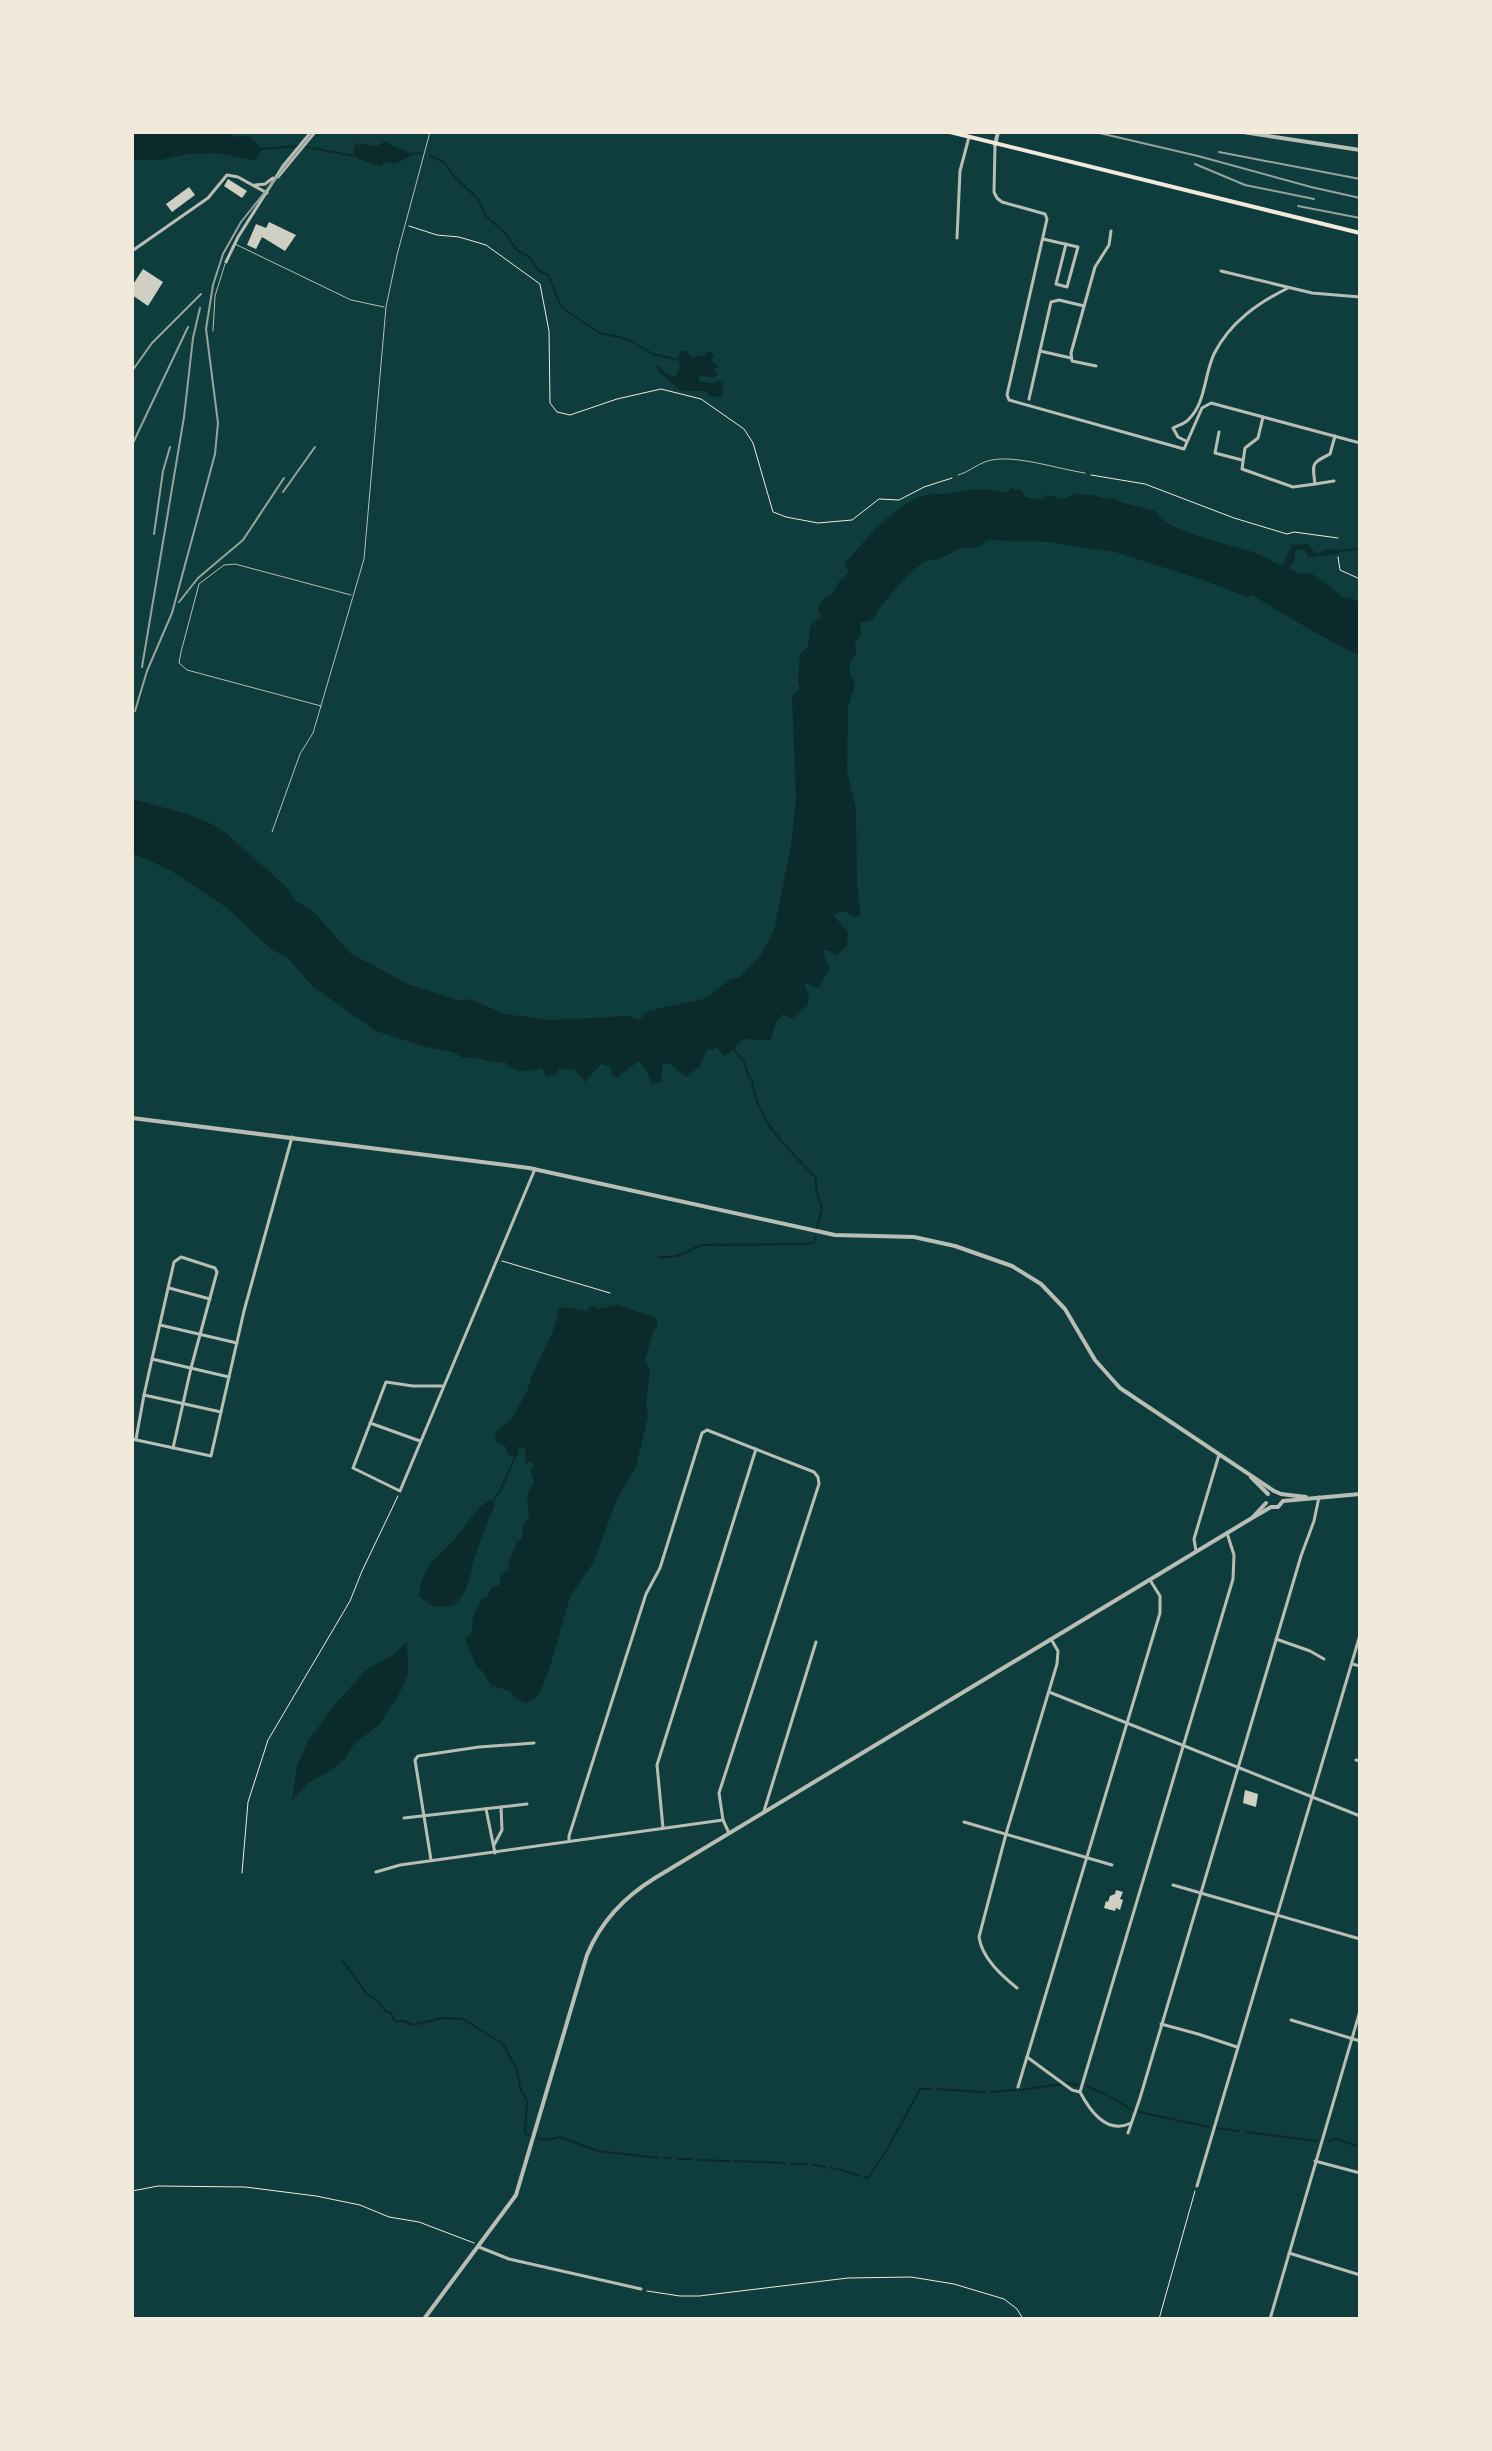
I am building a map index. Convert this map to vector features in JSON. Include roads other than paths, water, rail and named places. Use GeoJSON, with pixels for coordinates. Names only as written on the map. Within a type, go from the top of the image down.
{"type":"FeatureCollection","features":[{"type":"Feature","properties":{"kind":"main road"},"geometry":{"type":"LineString","coordinates":[[950,132],[1360,233]]}},
{"type":"Feature","properties":{"kind":"street"},"geometry":{"type":"LineString","coordinates":[[271,186],[313,132]]}},
{"type":"Feature","properties":{"kind":"street"},"geometry":{"type":"LineString","coordinates":[[998,132],[994,192],[997,198],[1047,217],[1008,399],[1184,449],[1202,408],[1208,404],[1360,443]]}},
{"type":"Feature","properties":{"kind":"street"},"geometry":{"type":"LineString","coordinates":[[1243,132],[1360,150]]}},
{"type":"Feature","properties":{"kind":"street"},"geometry":{"type":"LineString","coordinates":[[957,238],[960,171],[969,137]]}},
{"type":"Feature","properties":{"kind":"street"},"geometry":{"type":"LineString","coordinates":[[253,184],[270,181],[288,162]]}},
{"type":"Feature","properties":{"kind":"street"},"geometry":{"type":"LineString","coordinates":[[226,262],[234,243],[283,166]]}},
{"type":"Feature","properties":{"kind":"street"},"geometry":{"type":"LineString","coordinates":[[132,251],[208,198],[227,175],[253,184],[267,193]]}},
{"type":"Feature","properties":{"kind":"street"},"geometry":{"type":"LineString","coordinates":[[1071,358],[1095,267],[1107,249],[1111,231]]}},
{"type":"Feature","properties":{"kind":"street"},"geometry":{"type":"LineString","coordinates":[[1043,239],[1066,244],[1078,247],[1067,287],[1056,284],[1066,244]]}},
{"type":"Feature","properties":{"kind":"street"},"geometry":{"type":"LineString","coordinates":[[1221,271],[1312,293],[1360,297]]}},
{"type":"Feature","properties":{"kind":"street"},"geometry":{"type":"LineString","coordinates":[[1186,441],[1178,437],[1173,428],[1192,416],[1203,395],[1214,355],[1242,316],[1288,288]]}},
{"type":"Feature","properties":{"kind":"street"},"geometry":{"type":"LineString","coordinates":[[1029,399],[1051,302],[1059,300],[1084,306]]}},
{"type":"Feature","properties":{"kind":"street"},"geometry":{"type":"LineString","coordinates":[[1040,351],[1096,366]]}},
{"type":"Feature","properties":{"kind":"street"},"geometry":{"type":"LineString","coordinates":[[1263,417],[1258,438],[1246,446],[1242,469],[1295,487],[1334,481]]}},
{"type":"Feature","properties":{"kind":"street"},"geometry":{"type":"LineString","coordinates":[[1219,432],[1215,453],[1242,460]]}},
{"type":"Feature","properties":{"kind":"street"},"geometry":{"type":"LineString","coordinates":[[1315,484],[1315,462],[1330,454],[1335,436]]}},
{"type":"Feature","properties":{"kind":"street"},"geometry":{"type":"LineString","coordinates":[[132,1118],[532,1168],[835,1235],[933,1240],[1012,1266],[1041,1284],[1057,1299],[1095,1360],[1120,1388],[1282,1497],[1360,1494]]}},
{"type":"Feature","properties":{"kind":"street"},"geometry":{"type":"LineString","coordinates":[[173,1448],[217,1272],[215,1268],[181,1257],[174,1262],[134,1439],[173,1448],[211,1456],[237,1343],[292,1137]]}},
{"type":"Feature","properties":{"kind":"street"},"geometry":{"type":"LineString","coordinates":[[444,1386],[386,1382],[353,1468],[400,1491],[444,1386],[472,1315],[482,1298],[532,1168]]}},
{"type":"Feature","properties":{"kind":"street"},"geometry":{"type":"LineString","coordinates":[[169,1288],[210,1299]]}},
{"type":"Feature","properties":{"kind":"street"},"geometry":{"type":"LineString","coordinates":[[160,1325],[237,1343]]}},
{"type":"Feature","properties":{"kind":"street"},"geometry":{"type":"LineString","coordinates":[[152,1359],[229,1377]]}},
{"type":"Feature","properties":{"kind":"street"},"geometry":{"type":"LineString","coordinates":[[144,1395],[221,1412]]}},
{"type":"Feature","properties":{"kind":"street"},"geometry":{"type":"LineString","coordinates":[[370,1423],[420,1441]]}},
{"type":"Feature","properties":{"kind":"street"},"geometry":{"type":"LineString","coordinates":[[569,1841],[646,1594],[660,1568],[702,1433],[707,1430],[814,1472],[819,1484],[719,1793],[723,1820],[729,1833]]}},
{"type":"Feature","properties":{"kind":"street"},"geometry":{"type":"LineString","coordinates":[[663,1828],[657,1765],[756,1449]]}},
{"type":"Feature","properties":{"kind":"street"},"geometry":{"type":"LineString","coordinates":[[1197,1552],[1194,1539],[1219,1455]]}},
{"type":"Feature","properties":{"kind":"street"},"geometry":{"type":"LineString","coordinates":[[1249,1475],[1268,1494],[1268,1505]]}},
{"type":"Feature","properties":{"kind":"street"},"geometry":{"type":"LineString","coordinates":[[1268,1494],[1274,1491]]}},
{"type":"Feature","properties":{"kind":"street"},"geometry":{"type":"LineString","coordinates":[[1268,1505],[1278,1507],[1282,1497]]}},
{"type":"Feature","properties":{"kind":"street"},"geometry":{"type":"LineString","coordinates":[[1128,2133],[1319,1497]]}},
{"type":"Feature","properties":{"kind":"street"},"geometry":{"type":"LineString","coordinates":[[424,2319],[518,2192],[581,1974],[597,1934],[615,1910],[633,1893],[729,1833],[1197,1552],[1268,1505]]}},
{"type":"Feature","properties":{"kind":"street"},"geometry":{"type":"LineString","coordinates":[[1131,2123],[1123,2127],[1111,2126],[1087,2105],[1080,2092],[1234,1574],[1234,1555],[1227,1533]]}},
{"type":"Feature","properties":{"kind":"street"},"geometry":{"type":"LineString","coordinates":[[1018,2087],[1160,1613],[1160,1596],[1150,1580]]}},
{"type":"Feature","properties":{"kind":"street"},"geometry":{"type":"LineString","coordinates":[[1197,2186],[1360,1635]]}},
{"type":"Feature","properties":{"kind":"street"},"geometry":{"type":"LineString","coordinates":[[1017,1988],[1002,1975],[981,1948],[979,1937],[1058,1655],[1051,1639]]}},
{"type":"Feature","properties":{"kind":"street"},"geometry":{"type":"LineString","coordinates":[[1276,1639],[1324,1659]]}},
{"type":"Feature","properties":{"kind":"street"},"geometry":{"type":"LineString","coordinates":[[763,1812],[816,1642]]}},
{"type":"Feature","properties":{"kind":"street"},"geometry":{"type":"LineString","coordinates":[[1352,1664],[1360,1666]]}},
{"type":"Feature","properties":{"kind":"street"},"geometry":{"type":"LineString","coordinates":[[1049,1692],[1360,1816]]}},
{"type":"Feature","properties":{"kind":"street"},"geometry":{"type":"LineString","coordinates":[[431,1861],[415,1760],[423,1753],[534,1743]]}},
{"type":"Feature","properties":{"kind":"street"},"geometry":{"type":"LineString","coordinates":[[404,1818],[527,1804]]}},
{"type":"Feature","properties":{"kind":"street"},"geometry":{"type":"LineString","coordinates":[[494,1845],[502,1830],[500,1807]]}},
{"type":"Feature","properties":{"kind":"street"},"geometry":{"type":"LineString","coordinates":[[486,1808],[495,1853]]}},
{"type":"Feature","properties":{"kind":"street"},"geometry":{"type":"LineString","coordinates":[[376,1872],[400,1865],[723,1820]]}},
{"type":"Feature","properties":{"kind":"street"},"geometry":{"type":"LineString","coordinates":[[964,1822],[1112,1865]]}},
{"type":"Feature","properties":{"kind":"street"},"geometry":{"type":"LineString","coordinates":[[1173,1885],[1360,1939]]}},
{"type":"Feature","properties":{"kind":"street"},"geometry":{"type":"LineString","coordinates":[[1270,2319],[1360,2011]]}},
{"type":"Feature","properties":{"kind":"street"},"geometry":{"type":"LineString","coordinates":[[1291,2020],[1360,2041]]}},
{"type":"Feature","properties":{"kind":"street"},"geometry":{"type":"LineString","coordinates":[[1161,2024],[1237,2047]]}},
{"type":"Feature","properties":{"kind":"street"},"geometry":{"type":"LineString","coordinates":[[1027,2057],[1072,2090],[1080,2092]]}},
{"type":"Feature","properties":{"kind":"street"},"geometry":{"type":"LineString","coordinates":[[1315,2161],[1360,2173]]}},
{"type":"Feature","properties":{"kind":"street"},"geometry":{"type":"LineString","coordinates":[[479,2247],[509,2259],[641,2289]]}},
{"type":"Feature","properties":{"kind":"street"},"geometry":{"type":"LineString","coordinates":[[1289,2253],[1360,2275]]}},
{"type":"Feature","properties":{"kind":"lane"},"geometry":{"type":"LineString","coordinates":[[272,832],[300,754],[313,733],[365,551],[386,307],[430,132]]}},
{"type":"Feature","properties":{"kind":"lane"},"geometry":{"type":"LineString","coordinates":[[234,243],[351,300],[386,307]]}},
{"type":"Feature","properties":{"kind":"lane"},"geometry":{"type":"LineString","coordinates":[[213,331],[215,296],[226,262]]}},
{"type":"Feature","properties":{"kind":"lane"},"geometry":{"type":"LineString","coordinates":[[958,475],[984,462],[1004,458],[1085,473]]}},
{"type":"Feature","properties":{"kind":"lane"},"geometry":{"type":"LineString","coordinates":[[321,706],[181,667],[181,652],[199,584],[230,563],[353,596]]}},
{"type":"Feature","properties":{"kind":"water"},"geometry":{"type":"Polygon","coordinates":[[[132,132],[229,132],[235,137],[248,136],[259,145],[261,151],[256,159],[251,160],[218,153],[132,160],[132,132]]]}},
{"type":"Feature","properties":{"kind":"water"},"geometry":{"type":"Polygon","coordinates":[[[386,141],[413,155],[395,164],[386,162],[380,166],[358,159],[353,153],[358,143],[377,146],[386,141]]]}},
{"type":"Feature","properties":{"kind":"water"},"geometry":{"type":"Polygon","coordinates":[[[681,351],[692,357],[709,351],[713,353],[711,360],[718,366],[714,370],[717,375],[713,378],[700,375],[698,379],[701,382],[723,382],[722,397],[708,396],[707,391],[681,391],[658,371],[658,365],[675,377],[681,351]]]}},
{"type":"Feature","properties":{"kind":"water"},"geometry":{"type":"Polygon","coordinates":[[[1011,488],[1021,490],[1026,497],[1041,500],[1046,495],[1063,499],[1077,493],[1112,497],[1155,511],[1161,518],[1185,531],[1253,552],[1282,566],[1292,545],[1307,544],[1316,554],[1329,549],[1347,550],[1309,557],[1303,549],[1295,551],[1295,560],[1289,568],[1299,574],[1311,573],[1343,597],[1360,604],[1360,656],[1252,595],[1247,597],[1115,552],[1047,542],[988,540],[976,548],[961,549],[923,563],[898,586],[873,620],[860,623],[861,637],[855,641],[856,654],[850,665],[855,684],[848,707],[847,771],[856,809],[857,885],[861,915],[855,917],[845,911],[833,915],[848,932],[847,946],[837,955],[822,951],[830,969],[818,988],[804,982],[808,1005],[792,1019],[783,1014],[776,1022],[771,1040],[742,1039],[724,1056],[717,1048],[707,1050],[700,1066],[686,1077],[670,1064],[663,1064],[661,1082],[652,1084],[639,1061],[616,1078],[611,1067],[601,1064],[585,1082],[575,1070],[559,1069],[556,1075],[546,1077],[542,1068],[518,1070],[505,1062],[463,1058],[455,1053],[376,1031],[312,986],[287,957],[272,950],[227,908],[170,870],[132,853],[132,799],[214,825],[283,884],[296,901],[314,912],[350,953],[408,984],[460,1001],[470,999],[505,1014],[551,1020],[629,1016],[639,1020],[648,1011],[707,998],[730,979],[740,977],[761,955],[774,930],[791,846],[796,800],[792,696],[800,688],[800,654],[808,647],[810,627],[821,616],[818,608],[823,599],[832,595],[849,572],[845,563],[882,523],[904,505],[931,494],[968,490],[1007,493],[1011,488]]]}},
{"type":"Feature","properties":{"kind":"water"},"geometry":{"type":"Polygon","coordinates":[[[593,1305],[598,1309],[617,1305],[657,1318],[657,1329],[654,1330],[645,1359],[650,1372],[646,1403],[648,1416],[636,1467],[618,1497],[593,1563],[570,1597],[540,1692],[526,1703],[509,1691],[491,1685],[477,1667],[466,1641],[472,1632],[473,1616],[482,1599],[487,1598],[492,1587],[499,1585],[501,1576],[510,1567],[508,1564],[517,1541],[522,1539],[523,1526],[529,1516],[527,1495],[534,1482],[531,1471],[534,1464],[529,1461],[525,1465],[525,1448],[518,1449],[514,1460],[507,1454],[506,1447],[496,1441],[495,1432],[512,1419],[528,1389],[559,1309],[565,1307],[586,1311],[593,1305]]]}},
{"type":"Feature","properties":{"kind":"water"},"geometry":{"type":"Polygon","coordinates":[[[491,1500],[495,1505],[463,1595],[453,1606],[434,1607],[419,1597],[428,1568],[477,1510],[491,1500]]]}},
{"type":"Feature","properties":{"kind":"water"},"geometry":{"type":"Polygon","coordinates":[[[407,1642],[408,1674],[379,1725],[354,1744],[345,1759],[308,1783],[292,1801],[297,1766],[308,1741],[366,1670],[393,1655],[407,1642]]]}},
{"type":"Feature","properties":{"kind":"waterway"},"geometry":{"type":"LineString","coordinates":[[261,149],[299,146]]}},
{"type":"Feature","properties":{"kind":"waterway"},"geometry":{"type":"LineString","coordinates":[[306,147],[354,156]]}},
{"type":"Feature","properties":{"kind":"waterway"},"geometry":{"type":"LineString","coordinates":[[412,154],[421,153]]}},
{"type":"Feature","properties":{"kind":"waterway"},"geometry":{"type":"LineString","coordinates":[[430,155],[445,163],[478,199],[485,215],[506,234],[516,249],[549,276],[561,307],[600,333],[627,339],[653,354],[679,360]]}},
{"type":"Feature","properties":{"kind":"waterway"},"geometry":{"type":"LineString","coordinates":[[1345,550],[1360,549]]}},
{"type":"Feature","properties":{"kind":"waterway"},"geometry":{"type":"LineString","coordinates":[[734,1049],[744,1062],[767,1122],[816,1178],[822,1209],[817,1227]]}},
{"type":"Feature","properties":{"kind":"waterway"},"geometry":{"type":"LineString","coordinates":[[659,1257],[677,1256],[701,1245],[802,1244],[813,1243],[816,1237]]}},
{"type":"Feature","properties":{"kind":"waterway"},"geometry":{"type":"LineString","coordinates":[[492,1502],[514,1460]]}},
{"type":"Feature","properties":{"kind":"waterway"},"geometry":{"type":"LineString","coordinates":[[343,1961],[366,1993],[391,2013],[395,2021],[413,2025],[442,2018],[463,2019],[503,2044],[517,2070],[527,2101],[525,2133],[530,2136]]}},
{"type":"Feature","properties":{"kind":"waterway"},"geometry":{"type":"LineString","coordinates":[[1067,2083],[1078,2085]]}},
{"type":"Feature","properties":{"kind":"waterway"},"geometry":{"type":"LineString","coordinates":[[1019,2090],[1062,2084]]}},
{"type":"Feature","properties":{"kind":"waterway"},"geometry":{"type":"LineString","coordinates":[[1086,2086],[1133,2110]]}},
{"type":"Feature","properties":{"kind":"waterway"},"geometry":{"type":"LineString","coordinates":[[865,2177],[868,2178],[888,2148],[920,2089],[931,2089]]}},
{"type":"Feature","properties":{"kind":"waterway"},"geometry":{"type":"LineString","coordinates":[[937,2089],[984,2092]]}},
{"type":"Feature","properties":{"kind":"waterway"},"geometry":{"type":"LineString","coordinates":[[991,2092],[1015,2090]]}},
{"type":"Feature","properties":{"kind":"waterway"},"geometry":{"type":"LineString","coordinates":[[1139,2112],[1209,2127]]}},
{"type":"Feature","properties":{"kind":"waterway"},"geometry":{"type":"LineString","coordinates":[[1216,2128],[1239,2131]]}},
{"type":"Feature","properties":{"kind":"waterway"},"geometry":{"type":"LineString","coordinates":[[1247,2132],[1317,2141]]}},
{"type":"Feature","properties":{"kind":"waterway"},"geometry":{"type":"LineString","coordinates":[[538,2138],[560,2137],[598,2151],[658,2158]]}},
{"type":"Feature","properties":{"kind":"waterway"},"geometry":{"type":"LineString","coordinates":[[1329,2141],[1336,2139],[1360,2147]]}},
{"type":"Feature","properties":{"kind":"waterway"},"geometry":{"type":"LineString","coordinates":[[664,2158],[671,2158]]}},
{"type":"Feature","properties":{"kind":"waterway"},"geometry":{"type":"LineString","coordinates":[[678,2159],[692,2159]]}},
{"type":"Feature","properties":{"kind":"waterway"},"geometry":{"type":"LineString","coordinates":[[698,2160],[730,2161]]}},
{"type":"Feature","properties":{"kind":"waterway"},"geometry":{"type":"LineString","coordinates":[[735,2161],[759,2162]]}},
{"type":"Feature","properties":{"kind":"waterway"},"geometry":{"type":"LineString","coordinates":[[762,2162],[785,2163]]}},
{"type":"Feature","properties":{"kind":"waterway"},"geometry":{"type":"LineString","coordinates":[[790,2164],[806,2164]]}},
{"type":"Feature","properties":{"kind":"waterway"},"geometry":{"type":"LineString","coordinates":[[813,2165],[825,2167]]}},
{"type":"Feature","properties":{"kind":"waterway"},"geometry":{"type":"LineString","coordinates":[[830,2168],[837,2169]]}},
{"type":"Feature","properties":{"kind":"waterway"},"geometry":{"type":"LineString","coordinates":[[841,2170],[860,2176]]}},
{"type":"Feature","properties":{"kind":"railway"},"geometry":{"type":"LineString","coordinates":[[135,711],[147,671],[172,613],[215,454],[218,423],[206,329],[213,285],[223,254],[241,222],[313,132]]}},
{"type":"Feature","properties":{"kind":"railway"},"geometry":{"type":"LineString","coordinates":[[1095,132],[1360,198]]}},
{"type":"Feature","properties":{"kind":"railway"},"geometry":{"type":"LineString","coordinates":[[1219,152],[1360,179]]}},
{"type":"Feature","properties":{"kind":"railway"},"geometry":{"type":"LineString","coordinates":[[1195,164],[1245,185],[1314,199]]}},
{"type":"Feature","properties":{"kind":"railway"},"geometry":{"type":"LineString","coordinates":[[1298,206],[1360,218]]}},
{"type":"Feature","properties":{"kind":"railway"},"geometry":{"type":"LineString","coordinates":[[132,371],[152,343],[201,294]]}},
{"type":"Feature","properties":{"kind":"railway"},"geometry":{"type":"LineString","coordinates":[[142,667],[200,308]]}},
{"type":"Feature","properties":{"kind":"railway"},"geometry":{"type":"LineString","coordinates":[[132,445],[188,327]]}},
{"type":"Feature","properties":{"kind":"railway"},"geometry":{"type":"LineString","coordinates":[[154,534],[163,471],[170,447]]}},
{"type":"Feature","properties":{"kind":"railway"},"geometry":{"type":"LineString","coordinates":[[283,492],[315,447]]}},
{"type":"Feature","properties":{"kind":"railway"},"geometry":{"type":"LineString","coordinates":[[179,602],[198,578],[243,540],[284,478]]}}]}
